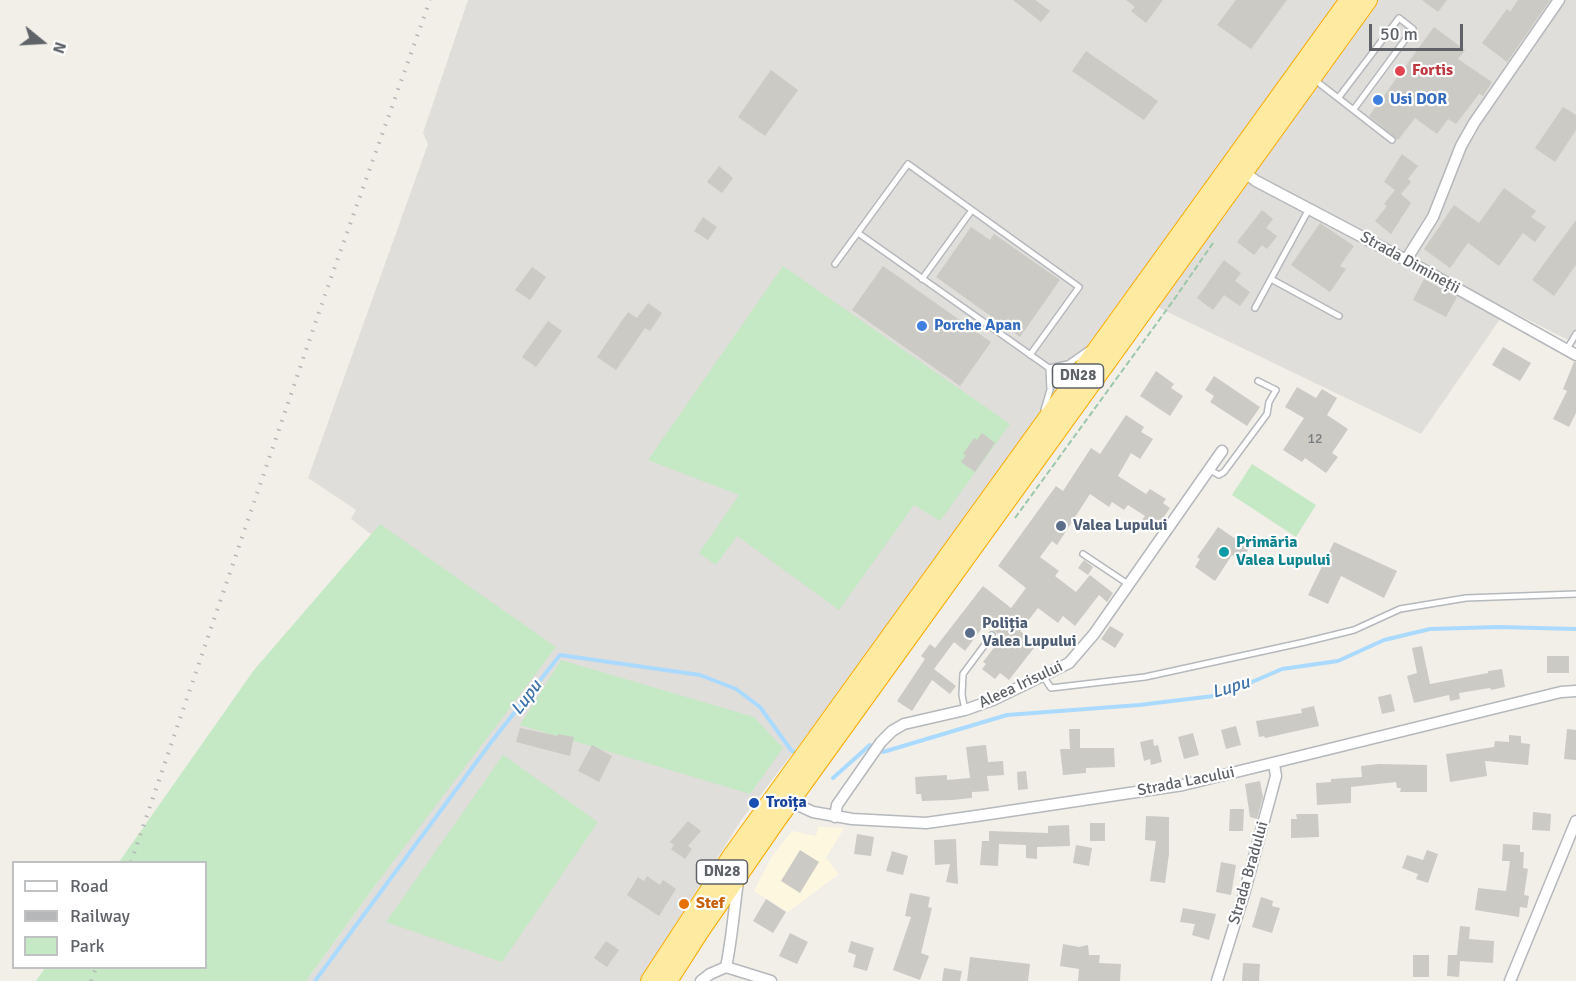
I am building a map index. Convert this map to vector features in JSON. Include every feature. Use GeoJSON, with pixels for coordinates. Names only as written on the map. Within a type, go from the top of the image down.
{"type":"FeatureCollection","features":[{"type":"Feature","properties":{"kind":"highway","name":"DN28"},"geometry":{"type":"LineString","coordinates":[[823,744],[1244,172],[1311,77],[1354,4]]}},
{"type":"Feature","properties":{"kind":"highway","name":"DN28"},"geometry":{"type":"LineString","coordinates":[[650,981],[734,854],[804,771],[1035,435],[1354,4]]}},
{"type":"Feature","properties":{"kind":"highway","name":"DN28"},"geometry":{"type":"LineString","coordinates":[[668,981],[791,802],[804,771]]}},
{"type":"Feature","properties":{"kind":"street"},"geometry":{"type":"LineString","coordinates":[[1406,260],[1433,217],[1461,146],[1474,123],[1559,0]]}},
{"type":"Feature","properties":{"kind":"street","name":"Strada Dimineții"},"geometry":{"type":"LineString","coordinates":[[1244,172],[1256,181],[1406,260],[1571,353]]}},
{"type":"Feature","properties":{"kind":"street","name":"Aleea Irisului"},"geometry":{"type":"LineString","coordinates":[[835,817],[837,805],[881,742],[892,731],[904,724],[965,710],[993,700],[1069,663],[1094,634],[1222,452]]}},
{"type":"Feature","properties":{"kind":"street","name":"Strada Lacului"},"geometry":{"type":"LineString","coordinates":[[791,802],[813,812],[835,817],[926,823],[1183,785],[1561,692],[1576,691]]}},
{"type":"Feature","properties":{"kind":"street","name":"Strada Bradului"},"geometry":{"type":"LineString","coordinates":[[1216,981],[1244,894],[1276,776],[1274,764]]}},
{"type":"Feature","properties":{"kind":"street"},"geometry":{"type":"LineString","coordinates":[[1510,981],[1576,821]]}},
{"type":"Feature","properties":{"kind":"street"},"geometry":{"type":"LineString","coordinates":[[726,967],[731,946],[731,928],[739,875]]}},
{"type":"Feature","properties":{"kind":"street"},"geometry":{"type":"LineString","coordinates":[[701,981],[726,967],[771,981]]}},
{"type":"Feature","properties":{"kind":"lane"},"geometry":{"type":"LineString","coordinates":[[1339,97],[1399,18],[1413,28],[1354,109]]}},
{"type":"Feature","properties":{"kind":"lane"},"geometry":{"type":"LineString","coordinates":[[1311,77],[1392,140]]}},
{"type":"Feature","properties":{"kind":"lane"},"geometry":{"type":"LineString","coordinates":[[835,264],[908,164],[1079,287],[1030,355]]}},
{"type":"Feature","properties":{"kind":"lane"},"geometry":{"type":"LineString","coordinates":[[1256,308],[1309,209]]}},
{"type":"Feature","properties":{"kind":"lane"},"geometry":{"type":"LineString","coordinates":[[922,279],[972,210]]}},
{"type":"Feature","properties":{"kind":"lane"},"geometry":{"type":"LineString","coordinates":[[858,233],[1049,368],[1068,364],[1107,337]]}},
{"type":"Feature","properties":{"kind":"lane"},"geometry":{"type":"LineString","coordinates":[[1271,279],[1339,316]]}},
{"type":"Feature","properties":{"kind":"lane"},"geometry":{"type":"LineString","coordinates":[[1571,353],[1576,334]]}},
{"type":"Feature","properties":{"kind":"lane"},"geometry":{"type":"LineString","coordinates":[[1035,435],[1050,390],[1049,368]]}},
{"type":"Feature","properties":{"kind":"lane"},"geometry":{"type":"LineString","coordinates":[[1208,469],[1219,475],[1224,472],[1267,414],[1269,402],[1276,390],[1258,381]]}},
{"type":"Feature","properties":{"kind":"lane"},"geometry":{"type":"LineString","coordinates":[[1083,554],[1128,584]]}},
{"type":"Feature","properties":{"kind":"lane"},"geometry":{"type":"LineString","coordinates":[[1043,676],[1051,688],[1145,677],[1354,630],[1400,609],[1466,598],[1576,594]]}},
{"type":"Feature","properties":{"kind":"lane"},"geometry":{"type":"LineString","coordinates":[[965,710],[962,695],[963,674],[992,635]]}},
{"type":"Feature","properties":{"kind":"shaded area"},"geometry":{"type":"Polygon","coordinates":[[[468,0],[1576,0],[1576,344],[1507,309],[1421,434],[1126,292],[943,549],[742,819],[640,981],[306,981],[377,883],[380,524],[372,535],[351,519],[356,510],[308,478],[428,144],[423,133],[468,0]]]}},
{"type":"Feature","properties":{"kind":"shaded area"},"geometry":{"type":"Polygon","coordinates":[[[818,827],[844,828],[826,858],[839,874],[788,912],[754,891],[772,856],[792,831],[816,836],[818,827]]]}},
{"type":"Feature","properties":{"kind":"green space"},"geometry":{"type":"Polygon","coordinates":[[[783,266],[1010,424],[940,521],[914,505],[839,610],[737,536],[716,565],[699,553],[739,495],[648,460],[783,266]]]}},
{"type":"Feature","properties":{"kind":"green space"},"geometry":{"type":"Polygon","coordinates":[[[1252,464],[1316,505],[1296,537],[1232,495],[1252,464]]]}},
{"type":"Feature","properties":{"kind":"green space"},"geometry":{"type":"Polygon","coordinates":[[[380,524],[556,647],[377,883],[306,981],[36,981],[44,969],[207,969],[207,861],[120,861],[254,670],[380,524]]]}},
{"type":"Feature","properties":{"kind":"green space"},"geometry":{"type":"Polygon","coordinates":[[[561,660],[754,717],[783,748],[750,794],[520,725],[561,660]]]}},
{"type":"Feature","properties":{"kind":"green space"},"geometry":{"type":"Polygon","coordinates":[[[503,755],[598,822],[502,962],[386,922],[503,755]]]}},
{"type":"Feature","properties":{"kind":"building"},"geometry":{"type":"Polygon","coordinates":[[[1013,0],[1035,0],[1050,11],[1041,22],[1013,0]]]}},
{"type":"Feature","properties":{"kind":"building"},"geometry":{"type":"Polygon","coordinates":[[[1126,0],[1163,0],[1146,23],[1131,11],[1135,7],[1126,0]]]}},
{"type":"Feature","properties":{"kind":"building"},"geometry":{"type":"Polygon","coordinates":[[[1236,0],[1287,0],[1251,49],[1217,25],[1236,0]]]}},
{"type":"Feature","properties":{"kind":"building"},"geometry":{"type":"Polygon","coordinates":[[[1422,0],[1447,0],[1438,12],[1422,0]]]}},
{"type":"Feature","properties":{"kind":"building"},"geometry":{"type":"Polygon","coordinates":[[[1518,0],[1550,0],[1507,62],[1482,43],[1507,9],[1510,12],[1518,0]]]}},
{"type":"Feature","properties":{"kind":"building"},"geometry":{"type":"Polygon","coordinates":[[[1434,27],[1465,50],[1458,59],[1492,82],[1483,96],[1479,94],[1456,124],[1448,119],[1437,134],[1415,118],[1398,140],[1369,116],[1434,27]]]}},
{"type":"Feature","properties":{"kind":"building"},"geometry":{"type":"Polygon","coordinates":[[[1086,51],[1158,101],[1144,120],[1072,71],[1086,51]]]}},
{"type":"Feature","properties":{"kind":"building"},"geometry":{"type":"Polygon","coordinates":[[[771,70],[798,90],[765,136],[738,117],[771,70]]]}},
{"type":"Feature","properties":{"kind":"building"},"geometry":{"type":"Polygon","coordinates":[[[1563,107],[1576,115],[1576,130],[1555,162],[1535,148],[1563,107]]]}},
{"type":"Feature","properties":{"kind":"building"},"geometry":{"type":"Polygon","coordinates":[[[1402,154],[1418,166],[1408,179],[1411,182],[1401,194],[1411,203],[1391,234],[1375,221],[1387,206],[1384,204],[1395,190],[1384,182],[1402,154]]]}},
{"type":"Feature","properties":{"kind":"building"},"geometry":{"type":"Polygon","coordinates":[[[719,166],[733,178],[722,193],[707,182],[719,166]]]}},
{"type":"Feature","properties":{"kind":"building"},"geometry":{"type":"Polygon","coordinates":[[[1504,188],[1536,211],[1531,217],[1546,227],[1535,242],[1523,233],[1499,266],[1468,243],[1450,268],[1424,249],[1454,205],[1479,223],[1504,188]]]}},
{"type":"Feature","properties":{"kind":"building"},"geometry":{"type":"Polygon","coordinates":[[[1262,210],[1273,219],[1266,228],[1277,236],[1267,249],[1262,245],[1254,255],[1237,242],[1262,210]]]}},
{"type":"Feature","properties":{"kind":"building"},"geometry":{"type":"Polygon","coordinates":[[[703,217],[717,227],[708,240],[694,231],[703,217]]]}},
{"type":"Feature","properties":{"kind":"building"},"geometry":{"type":"Polygon","coordinates":[[[1576,220],[1576,265],[1554,296],[1532,280],[1576,220]]]}},
{"type":"Feature","properties":{"kind":"building"},"geometry":{"type":"Polygon","coordinates":[[[1320,223],[1354,246],[1340,266],[1346,269],[1330,292],[1291,265],[1320,223]]]}},
{"type":"Feature","properties":{"kind":"building"},"geometry":{"type":"Polygon","coordinates":[[[971,227],[990,240],[994,234],[1060,280],[1020,337],[936,277],[971,227]]]}},
{"type":"Feature","properties":{"kind":"building"},"geometry":{"type":"Polygon","coordinates":[[[1224,260],[1241,273],[1235,281],[1250,292],[1240,306],[1224,295],[1213,310],[1197,298],[1224,260]]]}},
{"type":"Feature","properties":{"kind":"building","name":"Porche Apan"},"geometry":{"type":"Polygon","coordinates":[[[883,266],[991,342],[960,386],[852,310],[883,266]]]}},
{"type":"Feature","properties":{"kind":"building"},"geometry":{"type":"Polygon","coordinates":[[[532,267],[546,277],[530,300],[515,290],[532,267]]]}},
{"type":"Feature","properties":{"kind":"building"},"geometry":{"type":"Polygon","coordinates":[[[1424,279],[1457,297],[1446,317],[1413,300],[1424,279]]]}},
{"type":"Feature","properties":{"kind":"building"},"geometry":{"type":"Polygon","coordinates":[[[648,303],[662,313],[650,331],[645,328],[616,370],[597,357],[628,312],[637,318],[648,303]]]}},
{"type":"Feature","properties":{"kind":"building"},"geometry":{"type":"Polygon","coordinates":[[[548,321],[562,331],[536,367],[522,357],[548,321]]]}},
{"type":"Feature","properties":{"kind":"building"},"geometry":{"type":"Polygon","coordinates":[[[1503,347],[1531,363],[1520,381],[1492,365],[1503,347]]]}},
{"type":"Feature","properties":{"kind":"building"},"geometry":{"type":"Polygon","coordinates":[[[1574,362],[1576,362],[1576,413],[1569,427],[1553,419],[1567,391],[1563,389],[1574,362]]]}},
{"type":"Feature","properties":{"kind":"building"},"geometry":{"type":"Polygon","coordinates":[[[1156,371],[1174,384],[1171,388],[1183,396],[1170,416],[1140,396],[1156,371]]]}},
{"type":"Feature","properties":{"kind":"building"},"geometry":{"type":"Polygon","coordinates":[[[1214,376],[1260,407],[1247,426],[1210,402],[1214,396],[1205,390],[1214,376]]]}},
{"type":"Feature","properties":{"kind":"building"},"geometry":{"type":"Polygon","coordinates":[[[1297,387],[1316,398],[1322,389],[1337,398],[1327,415],[1348,429],[1332,453],[1338,457],[1326,473],[1305,458],[1302,462],[1283,450],[1304,418],[1285,407],[1297,387]]]}},
{"type":"Feature","properties":{"kind":"building"},"geometry":{"type":"Polygon","coordinates":[[[1126,415],[1144,427],[1141,432],[1153,439],[1140,459],[1131,453],[1118,476],[1146,494],[1150,489],[1166,499],[1163,503],[1170,508],[1155,530],[1141,521],[1145,516],[1128,505],[1124,510],[1112,502],[1109,507],[1090,494],[1057,545],[1052,541],[1040,557],[1059,571],[1055,576],[1076,592],[1090,575],[1113,593],[1107,602],[1099,595],[1075,626],[1063,616],[1058,623],[1038,608],[1020,631],[1037,644],[1009,680],[1000,673],[995,679],[982,669],[986,664],[983,662],[1002,637],[985,624],[965,651],[954,642],[934,669],[956,686],[950,694],[932,680],[912,711],[897,701],[925,659],[921,656],[930,644],[935,648],[983,586],[1011,608],[1026,588],[998,566],[1056,486],[1063,491],[1091,448],[1100,454],[1126,415]]]}},
{"type":"Feature","properties":{"kind":"building"},"geometry":{"type":"Polygon","coordinates":[[[982,433],[995,443],[975,472],[961,462],[966,455],[963,454],[974,438],[977,440],[982,433]]]}},
{"type":"Feature","properties":{"kind":"building","name":"Primăria Valea Lupului"},"geometry":{"type":"Polygon","coordinates":[[[1218,527],[1249,548],[1241,561],[1232,555],[1215,581],[1195,567],[1200,559],[1197,557],[1218,527]]]}},
{"type":"Feature","properties":{"kind":"building"},"geometry":{"type":"Polygon","coordinates":[[[1334,542],[1397,571],[1384,598],[1341,576],[1328,604],[1308,595],[1334,542]]]}},
{"type":"Feature","properties":{"kind":"building"},"geometry":{"type":"Polygon","coordinates":[[[1084,560],[1093,567],[1088,575],[1078,568],[1084,560]]]}},
{"type":"Feature","properties":{"kind":"building"},"geometry":{"type":"Polygon","coordinates":[[[1110,626],[1124,634],[1115,648],[1101,639],[1110,626]]]}},
{"type":"Feature","properties":{"kind":"building"},"geometry":{"type":"Polygon","coordinates":[[[1422,646],[1430,684],[1502,669],[1505,687],[1459,693],[1460,699],[1450,701],[1449,695],[1414,703],[1407,676],[1417,673],[1412,648],[1422,646]]]}},
{"type":"Feature","properties":{"kind":"building"},"geometry":{"type":"Polygon","coordinates":[[[1547,656],[1569,656],[1569,673],[1547,673],[1547,656]]]}},
{"type":"Feature","properties":{"kind":"building"},"geometry":{"type":"Polygon","coordinates":[[[1391,694],[1395,711],[1382,714],[1378,697],[1391,694]]]}},
{"type":"Feature","properties":{"kind":"building"},"geometry":{"type":"Polygon","coordinates":[[[1314,706],[1319,726],[1265,738],[1264,736],[1259,737],[1256,721],[1302,713],[1301,709],[1314,706]]]}},
{"type":"Feature","properties":{"kind":"building"},"geometry":{"type":"Polygon","coordinates":[[[1236,726],[1241,745],[1226,749],[1221,730],[1236,726]]]}},
{"type":"Feature","properties":{"kind":"building"},"geometry":{"type":"Polygon","coordinates":[[[520,728],[574,737],[570,756],[516,742],[520,728]]]}},
{"type":"Feature","properties":{"kind":"building"},"geometry":{"type":"Polygon","coordinates":[[[1069,729],[1080,729],[1080,748],[1114,748],[1115,767],[1086,768],[1086,773],[1063,775],[1060,749],[1070,749],[1069,729]]]}},
{"type":"Feature","properties":{"kind":"building"},"geometry":{"type":"Polygon","coordinates":[[[1567,729],[1576,730],[1576,760],[1564,759],[1567,729]]]}},
{"type":"Feature","properties":{"kind":"building"},"geometry":{"type":"Polygon","coordinates":[[[1193,733],[1199,755],[1184,759],[1178,737],[1193,733]]]}},
{"type":"Feature","properties":{"kind":"building"},"geometry":{"type":"Polygon","coordinates":[[[1509,735],[1521,736],[1521,743],[1530,744],[1528,765],[1485,761],[1487,776],[1450,782],[1446,754],[1494,747],[1495,741],[1509,742],[1509,735]]]}},
{"type":"Feature","properties":{"kind":"building"},"geometry":{"type":"Polygon","coordinates":[[[1153,739],[1154,746],[1158,745],[1162,762],[1151,765],[1150,759],[1144,761],[1140,742],[1153,739]]]}},
{"type":"Feature","properties":{"kind":"building"},"geometry":{"type":"Polygon","coordinates":[[[592,745],[612,756],[599,782],[578,771],[592,745]]]}},
{"type":"Feature","properties":{"kind":"building"},"geometry":{"type":"Polygon","coordinates":[[[986,745],[988,762],[1003,761],[1004,775],[987,776],[989,791],[972,792],[972,798],[952,800],[922,801],[921,794],[916,794],[915,777],[947,775],[947,780],[970,778],[966,747],[986,745]]]}},
{"type":"Feature","properties":{"kind":"building"},"geometry":{"type":"Polygon","coordinates":[[[1427,765],[1427,792],[1400,792],[1401,788],[1397,788],[1396,782],[1351,787],[1351,803],[1317,805],[1316,783],[1331,782],[1331,779],[1362,777],[1361,766],[1427,765]]]}},
{"type":"Feature","properties":{"kind":"building"},"geometry":{"type":"Polygon","coordinates":[[[1026,771],[1028,789],[1018,790],[1017,772],[1026,771]]]}},
{"type":"Feature","properties":{"kind":"building"},"geometry":{"type":"Polygon","coordinates":[[[1260,781],[1263,797],[1257,819],[1250,817],[1245,784],[1260,781]]]}},
{"type":"Feature","properties":{"kind":"building"},"geometry":{"type":"Polygon","coordinates":[[[1230,809],[1244,809],[1243,831],[1229,831],[1230,809]]]}},
{"type":"Feature","properties":{"kind":"building"},"geometry":{"type":"Polygon","coordinates":[[[1533,812],[1551,814],[1550,831],[1532,830],[1533,812]]]}},
{"type":"Feature","properties":{"kind":"building"},"geometry":{"type":"Polygon","coordinates":[[[1296,814],[1318,814],[1319,837],[1291,838],[1291,819],[1297,819],[1296,814]]]}},
{"type":"Feature","properties":{"kind":"building"},"geometry":{"type":"Polygon","coordinates":[[[1146,816],[1169,817],[1169,854],[1165,883],[1150,881],[1156,841],[1145,840],[1146,816]]]}},
{"type":"Feature","properties":{"kind":"building"},"geometry":{"type":"Polygon","coordinates":[[[688,821],[701,831],[688,846],[692,849],[685,859],[671,849],[674,845],[670,842],[688,821]]]}},
{"type":"Feature","properties":{"kind":"building"},"geometry":{"type":"Polygon","coordinates":[[[1090,823],[1105,823],[1105,841],[1090,841],[1090,823]]]}},
{"type":"Feature","properties":{"kind":"building"},"geometry":{"type":"Polygon","coordinates":[[[1069,825],[1070,846],[1037,847],[1037,859],[1026,858],[1026,845],[999,844],[998,866],[980,865],[982,841],[989,841],[989,831],[1048,833],[1048,826],[1069,825]]]}},
{"type":"Feature","properties":{"kind":"building"},"geometry":{"type":"Polygon","coordinates":[[[857,834],[874,837],[871,856],[854,854],[857,834]]]}},
{"type":"Feature","properties":{"kind":"building"},"geometry":{"type":"Polygon","coordinates":[[[956,839],[958,884],[946,882],[950,864],[935,865],[934,840],[956,839]]]}},
{"type":"Feature","properties":{"kind":"building"},"geometry":{"type":"Polygon","coordinates":[[[1503,844],[1520,845],[1520,852],[1524,852],[1523,868],[1528,869],[1524,895],[1529,896],[1527,908],[1520,907],[1519,917],[1475,910],[1478,888],[1506,891],[1510,861],[1502,861],[1503,844]]]}},
{"type":"Feature","properties":{"kind":"building"},"geometry":{"type":"Polygon","coordinates":[[[1076,845],[1092,848],[1089,866],[1073,863],[1076,845]]]}},
{"type":"Feature","properties":{"kind":"building"},"geometry":{"type":"Polygon","coordinates":[[[800,850],[819,862],[800,893],[781,881],[800,850]]]}},
{"type":"Feature","properties":{"kind":"building"},"geometry":{"type":"Polygon","coordinates":[[[1427,850],[1438,854],[1428,883],[1416,879],[1418,874],[1402,868],[1407,855],[1423,860],[1427,850]]]}},
{"type":"Feature","properties":{"kind":"building"},"geometry":{"type":"Polygon","coordinates":[[[892,851],[908,856],[903,875],[886,871],[892,851]]]}},
{"type":"Feature","properties":{"kind":"building"},"geometry":{"type":"Polygon","coordinates":[[[1221,862],[1236,865],[1231,895],[1216,892],[1221,862]]]}},
{"type":"Feature","properties":{"kind":"building"},"geometry":{"type":"Polygon","coordinates":[[[647,876],[660,885],[663,880],[676,889],[659,916],[627,895],[638,877],[644,881],[647,876]]]}},
{"type":"Feature","properties":{"kind":"building"},"geometry":{"type":"Polygon","coordinates":[[[910,893],[930,897],[928,907],[932,908],[921,953],[929,956],[920,980],[893,970],[911,917],[905,916],[910,893]]]}},
{"type":"Feature","properties":{"kind":"building"},"geometry":{"type":"Polygon","coordinates":[[[1261,897],[1273,901],[1272,906],[1280,908],[1272,933],[1252,927],[1261,897]]]}},
{"type":"Feature","properties":{"kind":"building"},"geometry":{"type":"Polygon","coordinates":[[[766,899],[786,912],[773,933],[753,921],[766,899]]]}},
{"type":"Feature","properties":{"kind":"building"},"geometry":{"type":"Polygon","coordinates":[[[1183,908],[1216,914],[1209,940],[1192,935],[1195,924],[1180,922],[1183,908]]]}},
{"type":"Feature","properties":{"kind":"building"},"geometry":{"type":"Polygon","coordinates":[[[1460,926],[1470,927],[1469,939],[1494,941],[1493,963],[1460,961],[1459,977],[1447,976],[1448,955],[1457,955],[1460,926]]]}},
{"type":"Feature","properties":{"kind":"building"},"geometry":{"type":"Polygon","coordinates":[[[790,933],[808,942],[797,964],[779,956],[790,933]]]}},
{"type":"Feature","properties":{"kind":"building"},"geometry":{"type":"Polygon","coordinates":[[[606,941],[619,950],[607,967],[594,958],[606,941]]]}},
{"type":"Feature","properties":{"kind":"building"},"geometry":{"type":"Polygon","coordinates":[[[851,941],[874,948],[867,971],[853,967],[856,955],[848,952],[851,941]]]}},
{"type":"Feature","properties":{"kind":"building"},"geometry":{"type":"Polygon","coordinates":[[[1063,944],[1079,947],[1088,945],[1089,955],[1100,955],[1099,963],[1121,964],[1120,981],[1078,981],[1079,969],[1060,966],[1063,944]]]}},
{"type":"Feature","properties":{"kind":"building"},"geometry":{"type":"Polygon","coordinates":[[[1413,955],[1429,955],[1429,977],[1413,977],[1413,955]]]}},
{"type":"Feature","properties":{"kind":"building"},"geometry":{"type":"Polygon","coordinates":[[[970,957],[1030,964],[1028,981],[967,981],[970,957]]]}},
{"type":"Feature","properties":{"kind":"building"},"geometry":{"type":"Polygon","coordinates":[[[1243,963],[1260,964],[1259,981],[1242,981],[1243,963]]]}},
{"type":"Feature","properties":{"kind":"building"},"geometry":{"type":"Polygon","coordinates":[[[944,968],[962,971],[960,981],[942,981],[944,968]]]}},
{"type":"Feature","properties":{"kind":"waterway","name":"Lupu"},"geometry":{"type":"LineString","coordinates":[[883,752],[1007,715],[1139,705],[1222,695],[1282,669],[1338,661],[1384,640],[1430,629],[1498,627],[1576,629]]}},
{"type":"Feature","properties":{"kind":"waterway","name":"Lupu"},"geometry":{"type":"LineString","coordinates":[[315,981],[492,741],[560,655],[700,675],[736,689],[760,707],[791,750],[799,755]]}},
{"type":"Feature","properties":{"kind":"waterway","name":"Lupu"},"geometry":{"type":"LineString","coordinates":[[833,778],[870,745]]}},
{"type":"Feature","properties":{"kind":"railway"},"geometry":{"type":"LineString","coordinates":[[131,861],[327,289],[430,0]]}},
{"type":"Feature","properties":{"kind":"railway"},"geometry":{"type":"LineString","coordinates":[[91,981],[96,969]]}},
{"type":"Feature","properties":{"kind":"place","name":"Fortis"},"geometry":{"type":"Point","coordinates":[1400,71]}},
{"type":"Feature","properties":{"kind":"place","name":"Usi DOR"},"geometry":{"type":"Point","coordinates":[1378,100]}},
{"type":"Feature","properties":{"kind":"place","name":"Porche Apan"},"geometry":{"type":"Point","coordinates":[922,326]}},
{"type":"Feature","properties":{"kind":"place","name":"Valea Lupului"},"geometry":{"type":"Point","coordinates":[1061,526]}},
{"type":"Feature","properties":{"kind":"place","name":"Primăria Valea Lupului"},"geometry":{"type":"Point","coordinates":[1224,552]}},
{"type":"Feature","properties":{"kind":"place","name":"Poliția Valea Lupului"},"geometry":{"type":"Point","coordinates":[970,633]}},
{"type":"Feature","properties":{"kind":"place","name":"Troița"},"geometry":{"type":"Point","coordinates":[754,803]}},
{"type":"Feature","properties":{"kind":"place","name":"Stef"},"geometry":{"type":"Point","coordinates":[684,904]}}]}
